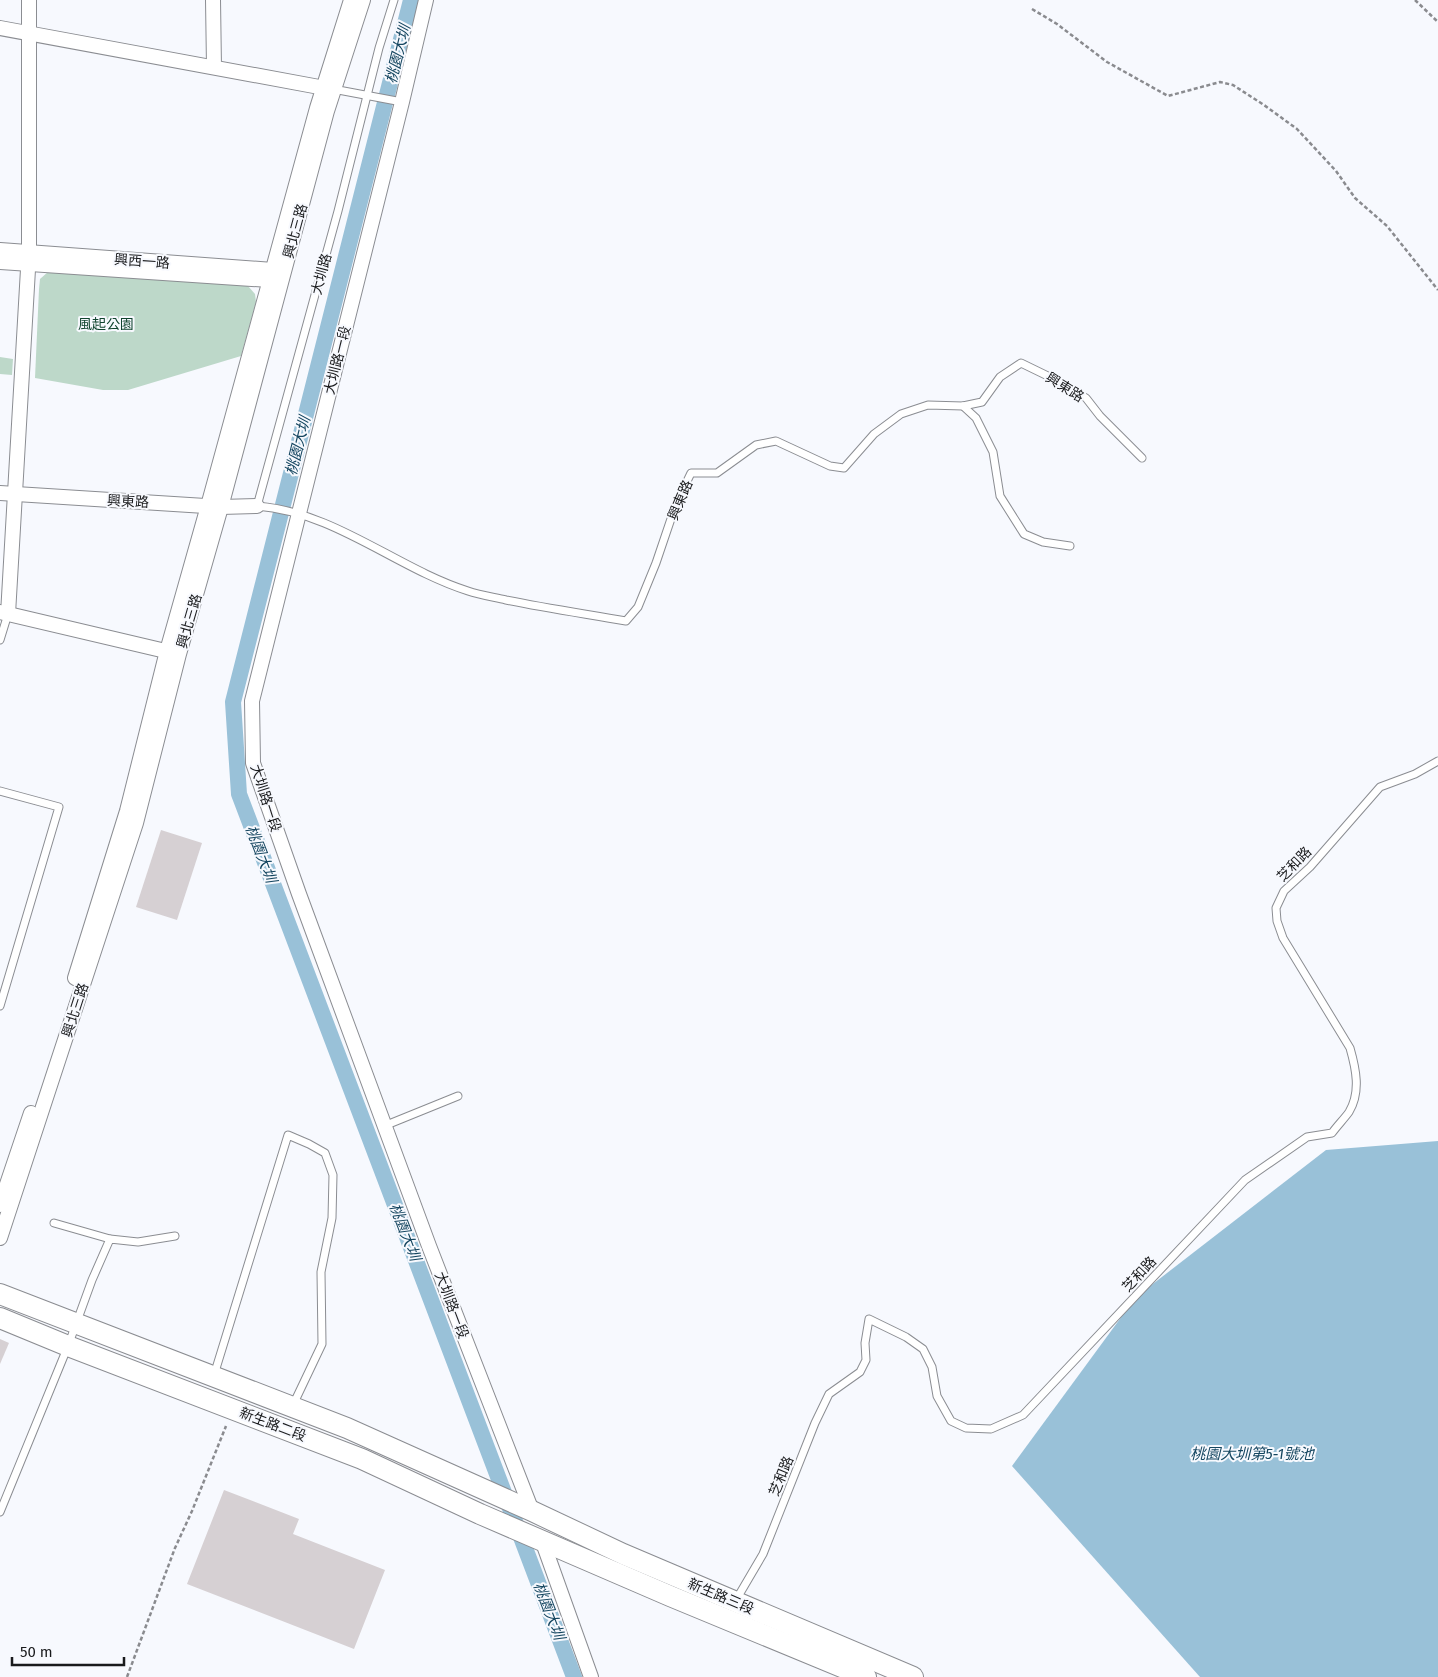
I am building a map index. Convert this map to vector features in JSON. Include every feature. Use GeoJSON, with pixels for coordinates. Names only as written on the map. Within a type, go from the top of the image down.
{"type":"FeatureCollection","features":[{"type":"Feature","properties":{"kind":"main road","name":"新生路二段"},"geometry":{"type":"LineString","coordinates":[[0,1294],[347,1428],[532,1510]]}},
{"type":"Feature","properties":{"kind":"main road","name":"新生路二段"},"geometry":{"type":"LineString","coordinates":[[0,1318],[362,1459],[480,1514],[542,1540]]}},
{"type":"Feature","properties":{"kind":"main road","name":"新生路三段"},"geometry":{"type":"LineString","coordinates":[[532,1510],[622,1554],[913,1677]]}},
{"type":"Feature","properties":{"kind":"main road","name":"新生路三段"},"geometry":{"type":"LineString","coordinates":[[542,1540],[670,1596],[866,1677]]}},
{"type":"Feature","properties":{"kind":"street"},"geometry":{"type":"LineString","coordinates":[[0,1205],[62,1023],[127,811],[173,652],[4,613],[15,494],[28,258],[29,0]]}},
{"type":"Feature","properties":{"kind":"street"},"geometry":{"type":"LineString","coordinates":[[213,0],[214,67]]}},
{"type":"Feature","properties":{"kind":"street"},"geometry":{"type":"LineString","coordinates":[[0,28],[328,88],[351,0]]}},
{"type":"Feature","properties":{"kind":"street","name":"興北三路"},"geometry":{"type":"LineString","coordinates":[[0,1238],[136,823],[173,652],[215,506],[275,276],[328,88],[363,0]]}},
{"type":"Feature","properties":{"kind":"street","name":"大圳路一段"},"geometry":{"type":"LineString","coordinates":[[426,0],[252,701],[253,763],[298,894],[432,1255],[532,1510]]}},
{"type":"Feature","properties":{"kind":"street","name":"興西一路"},"geometry":{"type":"LineString","coordinates":[[0,250],[28,258],[275,276]]}},
{"type":"Feature","properties":{"kind":"street"},"geometry":{"type":"LineString","coordinates":[[0,262],[28,258]]}},
{"type":"Feature","properties":{"kind":"street","name":"興東路"},"geometry":{"type":"LineString","coordinates":[[0,493],[215,506],[262,507]]}},
{"type":"Feature","properties":{"kind":"street"},"geometry":{"type":"LineString","coordinates":[[542,1540],[591,1677]]}},
{"type":"Feature","properties":{"kind":"lane","name":"大圳路"},"geometry":{"type":"LineString","coordinates":[[262,507],[379,48],[394,0]]}},
{"type":"Feature","properties":{"kind":"lane"},"geometry":{"type":"LineString","coordinates":[[328,88],[402,102]]}},
{"type":"Feature","properties":{"kind":"lane","name":"興東路"},"geometry":{"type":"LineString","coordinates":[[298,514],[343,531],[417,571],[469,592],[538,607],[626,621],[638,607],[656,563],[676,504],[691,473],[717,473],[756,445],[776,441],[830,466],[844,468],[874,434],[901,414],[928,405],[963,406],[982,402],[1000,377],[1021,363],[1056,380],[1086,398],[1100,416],[1142,458]]}},
{"type":"Feature","properties":{"kind":"lane"},"geometry":{"type":"LineString","coordinates":[[963,406],[976,418],[993,452],[1000,496],[1024,534],[1043,542],[1070,546]]}},
{"type":"Feature","properties":{"kind":"lane"},"geometry":{"type":"LineString","coordinates":[[262,507],[298,514]]}},
{"type":"Feature","properties":{"kind":"lane"},"geometry":{"type":"LineString","coordinates":[[0,640],[4,613]]}},
{"type":"Feature","properties":{"kind":"lane","name":"芝和路"},"geometry":{"type":"LineString","coordinates":[[735,1602],[763,1554],[815,1423],[829,1394],[860,1372],[866,1360],[865,1343],[869,1319],[906,1337],[923,1349],[932,1367],[936,1396],[951,1420],[966,1428],[992,1429],[1023,1414],[1245,1180],[1307,1137],[1332,1133],[1350,1110],[1357,1087],[1354,1063],[1350,1048],[1283,938],[1277,921],[1276,908],[1284,891],[1310,867],[1380,787],[1415,774],[1438,761]]}},
{"type":"Feature","properties":{"kind":"lane"},"geometry":{"type":"LineString","coordinates":[[0,791],[59,807],[0,1006]]}},
{"type":"Feature","properties":{"kind":"lane"},"geometry":{"type":"LineString","coordinates":[[384,1126],[458,1096]]}},
{"type":"Feature","properties":{"kind":"lane"},"geometry":{"type":"LineString","coordinates":[[213,1377],[288,1136],[325,1153],[333,1175],[332,1218],[322,1272],[322,1344],[292,1408]]}},
{"type":"Feature","properties":{"kind":"lane"},"geometry":{"type":"LineString","coordinates":[[54,1223],[110,1239],[138,1242],[175,1236]]}},
{"type":"Feature","properties":{"kind":"lane"},"geometry":{"type":"LineString","coordinates":[[0,1512],[110,1239]]}},
{"type":"Feature","properties":{"kind":"path"},"geometry":{"type":"LineString","coordinates":[[1415,0],[1438,22]]}},
{"type":"Feature","properties":{"kind":"path"},"geometry":{"type":"LineString","coordinates":[[1032,9],[1056,24],[1107,62],[1168,96],[1220,82],[1233,85],[1264,105],[1297,129],[1336,171],[1355,198],[1387,226],[1438,290]]}},
{"type":"Feature","properties":{"kind":"path"},"geometry":{"type":"LineString","coordinates":[[127,1677],[175,1548],[234,1408]]}},
{"type":"Feature","properties":{"kind":"green space","name":"風起公園"},"geometry":{"type":"Polygon","coordinates":[[[48,272],[248,286],[255,294],[256,302],[241,356],[128,390],[103,390],[35,378],[40,279],[48,272]]]}},
{"type":"Feature","properties":{"kind":"green space"},"geometry":{"type":"Polygon","coordinates":[[[0,357],[13,359],[12,375],[0,374],[0,357]]]}},
{"type":"Feature","properties":{"kind":"water","name":"桃園大圳第5-1號池"},"geometry":{"type":"Polygon","coordinates":[[[1438,1141],[1438,1677],[1200,1677],[1012,1466],[1136,1297],[1326,1150],[1438,1141]]]}},
{"type":"Feature","properties":{"kind":"building"},"geometry":{"type":"Polygon","coordinates":[[[161,830],[202,843],[177,920],[136,907],[161,830]]]}},
{"type":"Feature","properties":{"kind":"building"},"geometry":{"type":"Polygon","coordinates":[[[0,1339],[9,1343],[0,1364],[0,1339]]]}},
{"type":"Feature","properties":{"kind":"building"},"geometry":{"type":"Polygon","coordinates":[[[224,1490],[299,1519],[293,1534],[385,1570],[354,1649],[187,1584],[224,1490]]]}},
{"type":"Feature","properties":{"kind":"waterway","name":"桃園大圳"},"geometry":{"type":"LineString","coordinates":[[411,0],[233,702],[239,794],[574,1677]]}}]}
